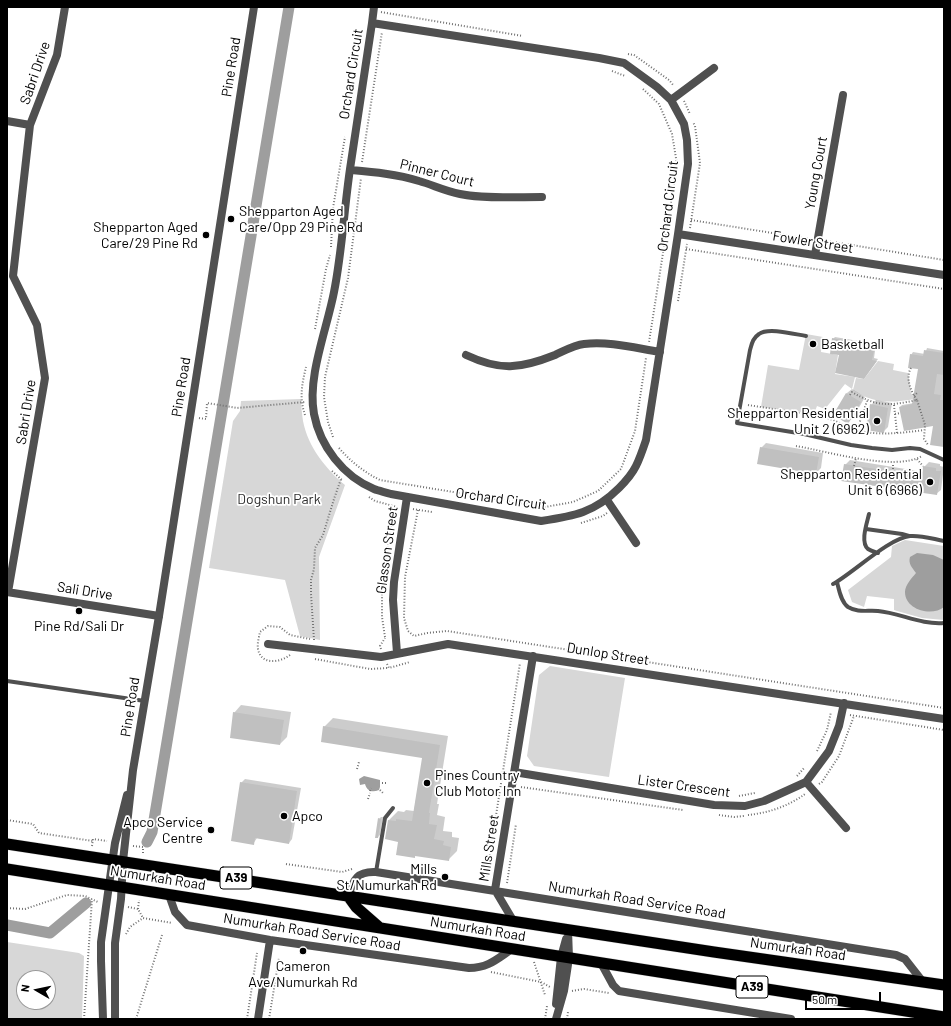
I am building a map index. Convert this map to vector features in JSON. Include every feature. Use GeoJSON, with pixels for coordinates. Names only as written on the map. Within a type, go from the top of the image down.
{"type":"FeatureCollection","features":[{"type":"Feature","properties":{"kind":"highway","name":"Numurkah Road"},"geometry":{"type":"LineString","coordinates":[[7,844],[714,952],[944,984]]}},
{"type":"Feature","properties":{"kind":"highway","name":"Numurkah Road"},"geometry":{"type":"LineString","coordinates":[[7,869],[944,1017]]}},
{"type":"Feature","properties":{"kind":"highway"},"geometry":{"type":"LineString","coordinates":[[348,896],[356,907],[380,928]]}},
{"type":"Feature","properties":{"kind":"street","name":"Sabri Drive"},"geometry":{"type":"LineString","coordinates":[[8,592],[45,378],[37,325],[10,276],[30,125],[57,55],[65,7]]}},
{"type":"Feature","properties":{"kind":"street","name":"Pine Road"},"geometry":{"type":"LineString","coordinates":[[118,860],[159,616],[254,7]]}},
{"type":"Feature","properties":{"kind":"street"},"geometry":{"type":"LineString","coordinates":[[372,23],[374,9]]}},
{"type":"Feature","properties":{"kind":"street","name":"Orchard Circuit"},"geometry":{"type":"LineString","coordinates":[[372,23],[624,63],[657,87],[671,100],[684,124],[687,140],[688,164],[646,440],[636,467],[623,484],[607,500],[588,511],[560,518],[541,520],[408,498],[373,489],[348,473],[329,450],[320,434],[314,414],[314,379],[334,292],[350,170],[372,23]]}},
{"type":"Feature","properties":{"kind":"street"},"geometry":{"type":"LineString","coordinates":[[671,100],[714,68]]}},
{"type":"Feature","properties":{"kind":"street","name":"Young Court"},"geometry":{"type":"LineString","coordinates":[[815,255],[843,95]]}},
{"type":"Feature","properties":{"kind":"street"},"geometry":{"type":"LineString","coordinates":[[7,121],[30,125]]}},
{"type":"Feature","properties":{"kind":"street","name":"Pinner Court"},"geometry":{"type":"LineString","coordinates":[[350,170],[402,176],[419,180],[444,190],[460,194],[478,196],[542,197]]}},
{"type":"Feature","properties":{"kind":"street","name":"Fowler Street"},"geometry":{"type":"LineString","coordinates":[[678,234],[944,274]]}},
{"type":"Feature","properties":{"kind":"street"},"geometry":{"type":"LineString","coordinates":[[466,355],[482,363],[500,367],[515,367],[540,361],[582,344],[604,343],[660,352]]}},
{"type":"Feature","properties":{"kind":"street","name":"Glasson Street"},"geometry":{"type":"LineString","coordinates":[[396,653],[393,600],[394,582],[408,498]]}},
{"type":"Feature","properties":{"kind":"street"},"geometry":{"type":"LineString","coordinates":[[607,500],[636,543]]}},
{"type":"Feature","properties":{"kind":"street","name":"Sali Drive"},"geometry":{"type":"LineString","coordinates":[[8,592],[159,616]]}},
{"type":"Feature","properties":{"kind":"street","name":"Dunlop Street"},"geometry":{"type":"LineString","coordinates":[[268,644],[380,657],[448,644],[532,660],[844,703],[944,719]]}},
{"type":"Feature","properties":{"kind":"street","name":"Mills Street"},"geometry":{"type":"LineString","coordinates":[[514,922],[495,890],[532,660]]}},
{"type":"Feature","properties":{"kind":"street","name":"Lister Crescent"},"geometry":{"type":"LineString","coordinates":[[514,772],[714,805],[745,806],[764,801],[806,782],[829,751],[839,726],[844,703]]}},
{"type":"Feature","properties":{"kind":"street"},"geometry":{"type":"LineString","coordinates":[[806,782],[846,828]]}},
{"type":"Feature","properties":{"kind":"street"},"geometry":{"type":"LineString","coordinates":[[103,1019],[101,942],[110,886],[118,860]]}},
{"type":"Feature","properties":{"kind":"street"},"geometry":{"type":"LineString","coordinates":[[115,1019],[115,942],[122,888],[118,860]]}},
{"type":"Feature","properties":{"kind":"street","name":"Numurkah Road Service Road"},"geometry":{"type":"LineString","coordinates":[[348,896],[353,882],[358,876],[364,872],[376,872],[896,955],[905,959],[923,982]]}},
{"type":"Feature","properties":{"kind":"street"},"geometry":{"type":"LineString","coordinates":[[169,895],[175,912],[187,925]]}},
{"type":"Feature","properties":{"kind":"street","name":"Numurkah Road Service Road"},"geometry":{"type":"LineString","coordinates":[[187,925],[270,940],[469,968],[478,968],[488,965],[512,949]]}},
{"type":"Feature","properties":{"kind":"street"},"geometry":{"type":"LineString","coordinates":[[565,957],[564,990],[556,1019],[568,930]]}},
{"type":"Feature","properties":{"kind":"street"},"geometry":{"type":"LineString","coordinates":[[258,1019],[270,940]]}},
{"type":"Feature","properties":{"kind":"street"},"geometry":{"type":"LineString","coordinates":[[101,942],[115,942]]}},
{"type":"Feature","properties":{"kind":"street"},"geometry":{"type":"LineString","coordinates":[[601,963],[613,984],[620,991],[791,1019]]}},
{"type":"Feature","properties":{"kind":"lane"},"geometry":{"type":"LineString","coordinates":[[806,336],[770,331],[760,333],[753,339],[737,423],[804,434],[851,445],[872,448],[892,450],[910,448],[920,449],[944,460]]}},
{"type":"Feature","properties":{"kind":"lane"},"geometry":{"type":"LineString","coordinates":[[869,514],[865,545],[870,551],[878,553]]}},
{"type":"Feature","properties":{"kind":"lane"},"geometry":{"type":"LineString","coordinates":[[866,529],[944,541]]}},
{"type":"Feature","properties":{"kind":"lane"},"geometry":{"type":"LineString","coordinates":[[909,536],[891,543],[835,583],[846,606],[854,610],[883,611],[921,621],[944,623]]}},
{"type":"Feature","properties":{"kind":"lane"},"geometry":{"type":"LineString","coordinates":[[7,682],[145,701]]}},
{"type":"Feature","properties":{"kind":"lane"},"geometry":{"type":"LineString","coordinates":[[376,872],[385,818],[393,808]]}},
{"type":"Feature","properties":{"kind":"path"},"geometry":{"type":"LineString","coordinates":[[374,9],[525,36]]}},
{"type":"Feature","properties":{"kind":"path"},"geometry":{"type":"LineString","coordinates":[[389,35],[381,34],[361,171],[348,278],[325,378],[324,397],[328,422],[334,443],[348,458],[365,472],[380,480],[545,507],[573,502],[598,491],[621,469],[635,431],[677,164],[672,134],[659,104],[643,89]]}},
{"type":"Feature","properties":{"kind":"path"},"geometry":{"type":"LineString","coordinates":[[626,54],[634,55],[669,80],[680,93],[695,126],[700,163],[678,302]]}},
{"type":"Feature","properties":{"kind":"path"},"geometry":{"type":"LineString","coordinates":[[607,69],[626,76]]}},
{"type":"Feature","properties":{"kind":"path"},"geometry":{"type":"LineString","coordinates":[[314,331],[330,253],[333,208],[345,131]]}},
{"type":"Feature","properties":{"kind":"path"},"geometry":{"type":"LineString","coordinates":[[686,249],[944,289]]}},
{"type":"Feature","properties":{"kind":"path"},"geometry":{"type":"LineString","coordinates":[[306,366],[301,387],[301,403],[306,420]]}},
{"type":"Feature","properties":{"kind":"path"},"geometry":{"type":"LineString","coordinates":[[911,368],[909,371],[909,377],[912,393],[917,400],[925,425],[924,439],[930,448]]}},
{"type":"Feature","properties":{"kind":"path"},"geometry":{"type":"LineString","coordinates":[[850,395],[852,392],[868,400],[888,405],[917,400]]}},
{"type":"Feature","properties":{"kind":"path"},"geometry":{"type":"LineString","coordinates":[[914,396],[917,393]]}},
{"type":"Feature","properties":{"kind":"path"},"geometry":{"type":"LineString","coordinates":[[857,430],[868,400]]}},
{"type":"Feature","properties":{"kind":"path"},"geometry":{"type":"LineString","coordinates":[[175,406],[182,406],[199,418],[206,418],[207,403],[237,408],[313,402]]}},
{"type":"Feature","properties":{"kind":"path"},"geometry":{"type":"LineString","coordinates":[[747,405],[824,418],[839,422],[857,430],[881,434],[897,434],[924,430]]}},
{"type":"Feature","properties":{"kind":"path"},"geometry":{"type":"LineString","coordinates":[[894,405],[897,434]]}},
{"type":"Feature","properties":{"kind":"path"},"geometry":{"type":"LineString","coordinates":[[864,410],[869,411]]}},
{"type":"Feature","properties":{"kind":"path"},"geometry":{"type":"LineString","coordinates":[[895,414],[900,413]]}},
{"type":"Feature","properties":{"kind":"path"},"geometry":{"type":"LineString","coordinates":[[796,446],[856,458],[893,463],[917,459],[928,453]]}},
{"type":"Feature","properties":{"kind":"path"},"geometry":{"type":"LineString","coordinates":[[854,466],[856,458]]}},
{"type":"Feature","properties":{"kind":"path"},"geometry":{"type":"LineString","coordinates":[[917,459],[923,466]]}},
{"type":"Feature","properties":{"kind":"path"},"geometry":{"type":"LineString","coordinates":[[893,463],[893,472]]}},
{"type":"Feature","properties":{"kind":"path"},"geometry":{"type":"LineString","coordinates":[[314,640],[311,580],[314,570],[315,548],[323,535],[340,479],[357,465]]}},
{"type":"Feature","properties":{"kind":"path"},"geometry":{"type":"LineString","coordinates":[[330,467],[340,479],[346,483]]}},
{"type":"Feature","properties":{"kind":"path"},"geometry":{"type":"LineString","coordinates":[[363,494],[375,501],[394,507],[433,512]]}},
{"type":"Feature","properties":{"kind":"path"},"geometry":{"type":"LineString","coordinates":[[581,523],[603,516],[612,508]]}},
{"type":"Feature","properties":{"kind":"path"},"geometry":{"type":"LineString","coordinates":[[418,510],[405,577],[404,618],[408,631],[414,636],[447,631],[944,708]]}},
{"type":"Feature","properties":{"kind":"path"},"geometry":{"type":"LineString","coordinates":[[385,638],[380,646],[389,668],[410,662]]}},
{"type":"Feature","properties":{"kind":"path"},"geometry":{"type":"LineString","coordinates":[[486,879],[520,662],[532,660]]}},
{"type":"Feature","properties":{"kind":"path"},"geometry":{"type":"LineString","coordinates":[[816,753],[827,730],[831,712],[944,730]]}},
{"type":"Feature","properties":{"kind":"path"},"geometry":{"type":"LineString","coordinates":[[718,815],[734,817],[767,813],[799,798],[822,782],[839,756],[854,716]]}},
{"type":"Feature","properties":{"kind":"path"},"geometry":{"type":"LineString","coordinates":[[357,769],[359,762]]}},
{"type":"Feature","properties":{"kind":"path"},"geometry":{"type":"LineString","coordinates":[[792,779],[798,776],[807,764]]}},
{"type":"Feature","properties":{"kind":"path"},"geometry":{"type":"LineString","coordinates":[[382,783],[387,783]]}},
{"type":"Feature","properties":{"kind":"path"},"geometry":{"type":"LineString","coordinates":[[521,787],[687,811]]}},
{"type":"Feature","properties":{"kind":"path"},"geometry":{"type":"LineString","coordinates":[[679,789],[726,796]]}},
{"type":"Feature","properties":{"kind":"path"},"geometry":{"type":"LineString","coordinates":[[380,790],[384,794]]}},
{"type":"Feature","properties":{"kind":"path"},"geometry":{"type":"LineString","coordinates":[[368,799],[370,791]]}},
{"type":"Feature","properties":{"kind":"path"},"geometry":{"type":"LineString","coordinates":[[733,797],[762,792]]}},
{"type":"Feature","properties":{"kind":"path"},"geometry":{"type":"LineString","coordinates":[[7,820],[33,824],[39,832],[93,841]]}},
{"type":"Feature","properties":{"kind":"path"},"geometry":{"type":"LineString","coordinates":[[142,864],[143,847]]}},
{"type":"Feature","properties":{"kind":"path"},"geometry":{"type":"LineString","coordinates":[[140,891],[138,909],[143,918]]}},
{"type":"Feature","properties":{"kind":"path"},"geometry":{"type":"LineString","coordinates":[[7,908],[25,909],[67,895],[85,896],[107,904]]}},
{"type":"Feature","properties":{"kind":"path"},"geometry":{"type":"LineString","coordinates":[[84,1019],[92,899]]}},
{"type":"Feature","properties":{"kind":"path"},"geometry":{"type":"LineString","coordinates":[[120,906],[138,909]]}},
{"type":"Feature","properties":{"kind":"path"},"geometry":{"type":"LineString","coordinates":[[115,942],[123,940],[130,927],[143,918],[187,925]]}},
{"type":"Feature","properties":{"kind":"path"},"geometry":{"type":"LineString","coordinates":[[136,1019],[162,935]]}},
{"type":"Feature","properties":{"kind":"path"},"geometry":{"type":"LineString","coordinates":[[247,1019],[258,953]]}},
{"type":"Feature","properties":{"kind":"path"},"geometry":{"type":"LineString","coordinates":[[269,1019],[279,958]]}},
{"type":"Feature","properties":{"kind":"green space"},"geometry":{"type":"Polygon","coordinates":[[[806,334],[823,337],[821,352],[838,355],[835,374],[855,377],[852,389],[845,384],[825,409],[817,406],[814,414],[761,407],[768,365],[799,370],[806,334]]]}},
{"type":"Feature","properties":{"kind":"green space"},"geometry":{"type":"Polygon","coordinates":[[[878,361],[894,364],[893,370],[908,373],[911,393],[915,399],[890,402],[876,400],[861,395],[853,390],[856,378],[864,379],[878,361]]]}},
{"type":"Feature","properties":{"kind":"green space","name":"Dogshun Park"},"geometry":{"type":"Polygon","coordinates":[[[301,399],[305,431],[313,448],[331,472],[345,485],[319,557],[320,640],[300,636],[285,580],[209,568],[233,421],[240,411],[241,401],[301,399]]]}},
{"type":"Feature","properties":{"kind":"green space"},"geometry":{"type":"Polygon","coordinates":[[[905,540],[944,546],[944,620],[922,618],[894,610],[894,599],[867,596],[864,607],[852,602],[848,590],[891,557],[892,546],[905,540]]]}},
{"type":"Feature","properties":{"kind":"green space"},"geometry":{"type":"Polygon","coordinates":[[[550,666],[625,678],[609,777],[534,766],[527,756],[539,675],[550,666]]]}},
{"type":"Feature","properties":{"kind":"green space"},"geometry":{"type":"Polygon","coordinates":[[[7,942],[79,953],[84,956],[82,1019],[7,1019],[7,942]]]}},
{"type":"Feature","properties":{"kind":"shaded area"},"geometry":{"type":"Polygon","coordinates":[[[917,553],[933,555],[944,560],[944,607],[939,610],[920,610],[909,603],[906,598],[906,587],[916,573],[910,564],[910,557],[917,553]]]}},
{"type":"Feature","properties":{"kind":"shaded area"},"geometry":{"type":"Polygon","coordinates":[[[364,776],[380,780],[379,790],[368,790],[365,784],[360,785],[359,779],[364,776]]]}},
{"type":"Feature","properties":{"kind":"building"},"geometry":{"type":"Polygon","coordinates":[[[832,338],[875,346],[872,360],[877,361],[864,379],[835,373],[839,355],[830,354],[832,338]]]}},
{"type":"Feature","properties":{"kind":"building"},"geometry":{"type":"Polygon","coordinates":[[[924,350],[944,353],[944,375],[937,374],[934,394],[941,395],[940,400],[944,400],[944,447],[930,445],[933,426],[904,431],[899,407],[912,404],[918,369],[908,368],[910,354],[923,356],[924,350]]]}},
{"type":"Feature","properties":{"kind":"building"},"geometry":{"type":"Polygon","coordinates":[[[846,393],[861,402],[848,424],[833,415],[846,393]]]}},
{"type":"Feature","properties":{"kind":"building","name":"Shepparton Residential Unit 2 (6962)"},"geometry":{"type":"Polygon","coordinates":[[[870,404],[888,408],[884,433],[866,430],[870,404]]]}},
{"type":"Feature","properties":{"kind":"building"},"geometry":{"type":"Polygon","coordinates":[[[760,447],[819,457],[816,474],[757,464],[760,447]]]}},
{"type":"Feature","properties":{"kind":"building"},"geometry":{"type":"Polygon","coordinates":[[[844,464],[922,476],[923,466],[936,468],[936,471],[941,471],[937,495],[841,481],[844,464]]]}},
{"type":"Feature","properties":{"kind":"building"},"geometry":{"type":"Polygon","coordinates":[[[233,712],[284,720],[280,745],[230,738],[233,712]]]}},
{"type":"Feature","properties":{"kind":"building","name":"Pines Country Club Motor Inn"},"geometry":{"type":"Polygon","coordinates":[[[323,726],[440,745],[429,813],[429,824],[437,825],[434,839],[444,841],[443,845],[451,847],[449,861],[396,855],[398,842],[385,839],[388,820],[396,821],[396,819],[412,821],[422,758],[321,742],[323,726]]]}},
{"type":"Feature","properties":{"kind":"building"},"geometry":{"type":"Polygon","coordinates":[[[240,782],[297,791],[289,844],[255,838],[254,845],[231,841],[240,782]]]}},
{"type":"Feature","properties":{"kind":"building"},"geometry":{"type":"Polygon","coordinates":[[[378,818],[381,819],[378,838],[375,838],[378,818]]]}},
{"type":"Feature","properties":{"kind":"waterway"},"geometry":{"type":"LineString","coordinates":[[147,842],[152,832],[289,7]]}},
{"type":"Feature","properties":{"kind":"waterway"},"geometry":{"type":"LineString","coordinates":[[7,925],[50,933],[86,903]]}},
{"type":"Feature","properties":{"kind":"place","name":"Shepparton Aged Care/Opp 29 Pine Rd"},"geometry":{"type":"Point","coordinates":[231,219]}},
{"type":"Feature","properties":{"kind":"place","name":"Shepparton Aged Care/29 Pine Rd"},"geometry":{"type":"Point","coordinates":[206,235]}},
{"type":"Feature","properties":{"kind":"place","name":"Basketball"},"geometry":{"type":"Point","coordinates":[813,344]}},
{"type":"Feature","properties":{"kind":"place","name":"Shepparton Residential Unit 2 (6962)"},"geometry":{"type":"Point","coordinates":[877,421]}},
{"type":"Feature","properties":{"kind":"place","name":"Shepparton Residential Unit 6 (6966)"},"geometry":{"type":"Point","coordinates":[930,482]}},
{"type":"Feature","properties":{"kind":"place","name":"Pine Rd/Sali Dr"},"geometry":{"type":"Point","coordinates":[79,611]}},
{"type":"Feature","properties":{"kind":"place","name":"Pines Country Club Motor Inn"},"geometry":{"type":"Point","coordinates":[427,783]}},
{"type":"Feature","properties":{"kind":"place","name":"Apco"},"geometry":{"type":"Point","coordinates":[284,816]}},
{"type":"Feature","properties":{"kind":"place","name":"Apco Service Centre"},"geometry":{"type":"Point","coordinates":[211,830]}},
{"type":"Feature","properties":{"kind":"place","name":"Mills St/Numurkah Rd"},"geometry":{"type":"Point","coordinates":[445,877]}},
{"type":"Feature","properties":{"kind":"place","name":"Cameron Ave/Numurkah Rd"},"geometry":{"type":"Point","coordinates":[303,951]}}]}
